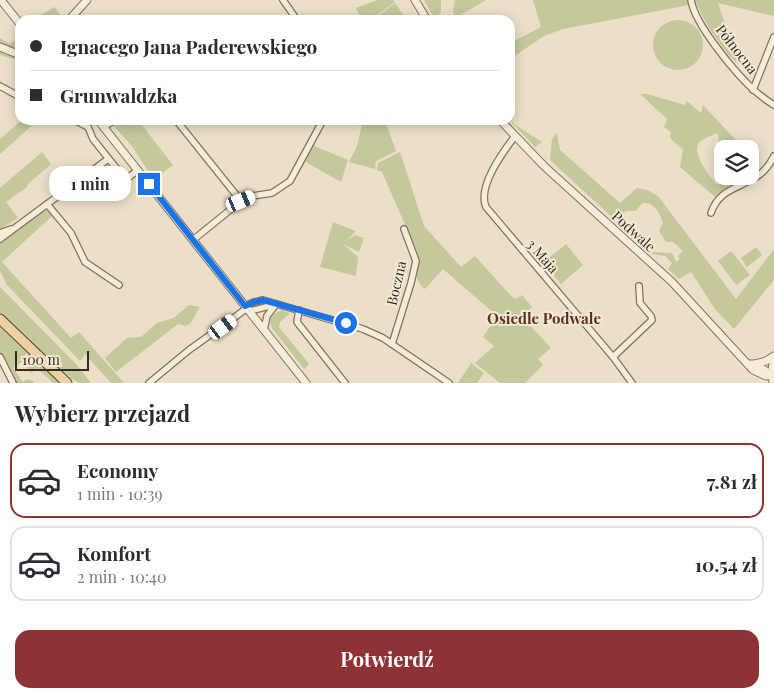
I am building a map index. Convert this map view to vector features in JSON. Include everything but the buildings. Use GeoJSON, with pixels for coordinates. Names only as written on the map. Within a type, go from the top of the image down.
{"type":"FeatureCollection","features":[{"type":"Feature","properties":{"kind":"main road"},"geometry":{"type":"LineString","coordinates":[[0,319],[67,383]]}},
{"type":"Feature","properties":{"kind":"street"},"geometry":{"type":"LineString","coordinates":[[0,0],[15,17]]}},
{"type":"Feature","properties":{"kind":"street"},"geometry":{"type":"LineString","coordinates":[[73,15],[86,0]]}},
{"type":"Feature","properties":{"kind":"street"},"geometry":{"type":"LineString","coordinates":[[283,0],[294,15]]}},
{"type":"Feature","properties":{"kind":"street"},"geometry":{"type":"LineString","coordinates":[[415,0],[424,15]]}},
{"type":"Feature","properties":{"kind":"street","name":"Północna"},"geometry":{"type":"LineString","coordinates":[[691,0],[696,15],[726,58],[753,90],[774,105]]}},
{"type":"Feature","properties":{"kind":"street"},"geometry":{"type":"LineString","coordinates":[[753,90],[774,37]]}},
{"type":"Feature","properties":{"kind":"street"},"geometry":{"type":"LineString","coordinates":[[0,47],[15,52]]}},
{"type":"Feature","properties":{"kind":"street"},"geometry":{"type":"LineString","coordinates":[[8,50],[15,50]]}},
{"type":"Feature","properties":{"kind":"street"},"geometry":{"type":"LineString","coordinates":[[0,86],[15,94]]}},
{"type":"Feature","properties":{"kind":"street"},"geometry":{"type":"LineString","coordinates":[[106,125],[103,127],[306,383]]}},
{"type":"Feature","properties":{"kind":"street"},"geometry":{"type":"LineString","coordinates":[[180,125],[241,201]]}},
{"type":"Feature","properties":{"kind":"street"},"geometry":{"type":"LineString","coordinates":[[193,240],[241,201],[252,196],[272,193],[290,181],[320,125]]}},
{"type":"Feature","properties":{"kind":"street","name":"Podwale"},"geometry":{"type":"LineString","coordinates":[[505,125],[563,184],[672,282],[751,364],[755,372],[772,379]]}},
{"type":"Feature","properties":{"kind":"street"},"geometry":{"type":"LineString","coordinates":[[86,126],[124,178],[129,177],[138,170]]}},
{"type":"Feature","properties":{"kind":"street","name":"3 Maja"},"geometry":{"type":"LineString","coordinates":[[515,136],[501,155],[486,184],[483,196],[486,207],[613,357],[632,383]]}},
{"type":"Feature","properties":{"kind":"street"},"geometry":{"type":"LineString","coordinates":[[711,213],[718,199],[735,187],[760,174],[770,164],[774,156]]}},
{"type":"Feature","properties":{"kind":"street"},"geometry":{"type":"LineString","coordinates":[[0,239],[108,158]]}},
{"type":"Feature","properties":{"kind":"street"},"geometry":{"type":"LineString","coordinates":[[47,204],[71,232],[85,262],[119,285]]}},
{"type":"Feature","properties":{"kind":"street"},"geometry":{"type":"LineString","coordinates":[[0,233],[13,228]]}},
{"type":"Feature","properties":{"kind":"street","name":"Boczna"},"geometry":{"type":"LineString","coordinates":[[392,344],[416,261],[404,229]]}},
{"type":"Feature","properties":{"kind":"street"},"geometry":{"type":"LineString","coordinates":[[613,357],[652,320],[640,303],[639,286]]}},
{"type":"Feature","properties":{"kind":"street"},"geometry":{"type":"LineString","coordinates":[[149,383],[189,350],[254,302],[263,300],[363,328],[392,344],[449,383]]}},
{"type":"Feature","properties":{"kind":"street"},"geometry":{"type":"LineString","coordinates":[[264,330],[267,316],[276,304]]}},
{"type":"Feature","properties":{"kind":"street"},"geometry":{"type":"LineString","coordinates":[[299,310],[297,322],[344,383]]}},
{"type":"Feature","properties":{"kind":"street"},"geometry":{"type":"LineString","coordinates":[[751,364],[774,357]]}},
{"type":"Feature","properties":{"kind":"street"},"geometry":{"type":"LineString","coordinates":[[772,379],[774,357]]}},
{"type":"Feature","properties":{"kind":"street"},"geometry":{"type":"LineString","coordinates":[[1,361],[13,383]]}},
{"type":"Feature","properties":{"kind":"green space"},"geometry":{"type":"Polygon","coordinates":[[[377,0],[393,0],[395,2],[377,15],[360,15],[356,8],[377,0]]]}},
{"type":"Feature","properties":{"kind":"green space"},"geometry":{"type":"Polygon","coordinates":[[[424,0],[441,0],[441,12],[438,15],[432,15],[424,0]]]}},
{"type":"Feature","properties":{"kind":"green space"},"geometry":{"type":"Polygon","coordinates":[[[455,0],[486,0],[460,15],[454,15],[455,0]]]}},
{"type":"Feature","properties":{"kind":"green space"},"geometry":{"type":"Polygon","coordinates":[[[533,0],[689,0],[689,5],[563,29],[544,36],[515,56],[515,40],[541,27],[533,0]]]}},
{"type":"Feature","properties":{"kind":"green space"},"geometry":{"type":"Polygon","coordinates":[[[695,0],[774,0],[774,16],[718,3],[727,30],[741,55],[736,62],[712,33],[695,0]]]}},
{"type":"Feature","properties":{"kind":"green space"},"geometry":{"type":"Polygon","coordinates":[[[395,3],[403,15],[379,15],[395,3]]]}},
{"type":"Feature","properties":{"kind":"green space"},"geometry":{"type":"Polygon","coordinates":[[[55,7],[60,15],[41,15],[55,7]]]}},
{"type":"Feature","properties":{"kind":"green space"},"geometry":{"type":"Polygon","coordinates":[[[673,20],[683,20],[696,27],[703,40],[703,50],[696,63],[683,70],[673,70],[664,66],[657,59],[653,50],[653,40],[657,31],[664,24],[673,20]]]}},
{"type":"Feature","properties":{"kind":"green space"},"geometry":{"type":"Polygon","coordinates":[[[0,38],[10,44],[15,40],[15,60],[0,55],[0,38]]]}},
{"type":"Feature","properties":{"kind":"green space"},"geometry":{"type":"Polygon","coordinates":[[[640,94],[647,94],[685,105],[687,101],[701,113],[703,105],[736,140],[718,140],[717,133],[705,138],[697,147],[699,159],[714,181],[714,185],[735,185],[715,197],[680,167],[683,150],[670,138],[671,132],[664,127],[667,119],[640,94]]]}},
{"type":"Feature","properties":{"kind":"green space"},"geometry":{"type":"Polygon","coordinates":[[[16,125],[32,125],[0,154],[0,139],[16,125]]]}},
{"type":"Feature","properties":{"kind":"green space"},"geometry":{"type":"Polygon","coordinates":[[[113,125],[142,125],[173,165],[154,180],[132,146],[113,125]]]}},
{"type":"Feature","properties":{"kind":"green space"},"geometry":{"type":"Polygon","coordinates":[[[362,125],[387,125],[396,151],[376,161],[375,169],[349,162],[357,146],[362,125]]]}},
{"type":"Feature","properties":{"kind":"green space"},"geometry":{"type":"Polygon","coordinates":[[[514,125],[542,142],[535,147],[514,125]]]}},
{"type":"Feature","properties":{"kind":"green space"},"geometry":{"type":"Polygon","coordinates":[[[557,133],[560,150],[620,203],[637,188],[647,190],[658,196],[736,299],[774,249],[774,280],[734,329],[715,309],[691,272],[679,279],[668,269],[672,263],[665,256],[651,252],[672,253],[676,262],[680,259],[678,256],[683,251],[673,242],[666,242],[659,231],[663,223],[659,212],[651,204],[643,203],[635,211],[626,211],[614,219],[550,160],[552,139],[557,133]]]}},
{"type":"Feature","properties":{"kind":"green space"},"geometry":{"type":"Polygon","coordinates":[[[312,145],[348,160],[341,182],[304,161],[312,145]]]}},
{"type":"Feature","properties":{"kind":"green space"},"geometry":{"type":"Polygon","coordinates":[[[42,152],[51,164],[27,187],[6,202],[18,218],[0,229],[0,188],[42,152]]]}},
{"type":"Feature","properties":{"kind":"green space"},"geometry":{"type":"Polygon","coordinates":[[[400,152],[424,226],[461,267],[475,256],[512,297],[516,299],[522,295],[532,307],[523,318],[551,348],[538,359],[543,365],[525,383],[500,383],[475,363],[494,346],[483,337],[497,316],[443,269],[425,289],[420,284],[416,272],[417,252],[382,172],[377,170],[378,163],[400,152]]]}},
{"type":"Feature","properties":{"kind":"green space"},"geometry":{"type":"Polygon","coordinates":[[[108,165],[118,178],[110,187],[97,172],[108,165]]]}},
{"type":"Feature","properties":{"kind":"green space"},"geometry":{"type":"Polygon","coordinates":[[[47,210],[52,216],[2,262],[71,338],[79,332],[124,383],[111,383],[85,354],[80,361],[7,285],[0,271],[0,243],[47,210]]]}},
{"type":"Feature","properties":{"kind":"green space"},"geometry":{"type":"Polygon","coordinates":[[[333,222],[356,231],[346,241],[355,235],[364,238],[359,252],[343,244],[358,257],[356,276],[320,267],[333,222]]]}},
{"type":"Feature","properties":{"kind":"green space"},"geometry":{"type":"Polygon","coordinates":[[[566,244],[583,265],[561,284],[543,263],[566,244]]]}},
{"type":"Feature","properties":{"kind":"green space"},"geometry":{"type":"Polygon","coordinates":[[[756,247],[762,255],[747,267],[741,258],[756,247]]]}},
{"type":"Feature","properties":{"kind":"green space"},"geometry":{"type":"Polygon","coordinates":[[[731,251],[750,275],[736,285],[718,261],[731,251]]]}},
{"type":"Feature","properties":{"kind":"green space"},"geometry":{"type":"Polygon","coordinates":[[[0,287],[77,365],[91,383],[79,383],[72,379],[9,323],[0,313],[0,287]]]}},
{"type":"Feature","properties":{"kind":"green space"},"geometry":{"type":"Polygon","coordinates":[[[189,305],[200,307],[190,324],[186,326],[178,324],[116,372],[105,358],[127,338],[141,337],[157,323],[174,318],[189,305]]]}},
{"type":"Feature","properties":{"kind":"green space"},"geometry":{"type":"Polygon","coordinates":[[[282,310],[290,313],[280,322],[279,327],[309,364],[304,369],[272,328],[270,322],[272,315],[282,310]]]}},
{"type":"Feature","properties":{"kind":"green space"},"geometry":{"type":"Polygon","coordinates":[[[0,326],[61,383],[53,383],[37,368],[31,373],[22,362],[13,368],[23,382],[27,379],[34,383],[15,383],[0,352],[0,326]]]}},
{"type":"Feature","properties":{"kind":"green space"},"geometry":{"type":"Polygon","coordinates":[[[471,363],[484,373],[477,383],[458,383],[471,363]]]}},
{"type":"Feature","properties":{"kind":"district","name":"Osiedle Podwale"},"geometry":{"type":"Point","coordinates":[544,318]}},
{"type":"Feature","properties":{"kind":"route"},"geometry":{"type":"LineString","coordinates":[[149,184],[245,306],[263,300],[346,323]]}}]}
